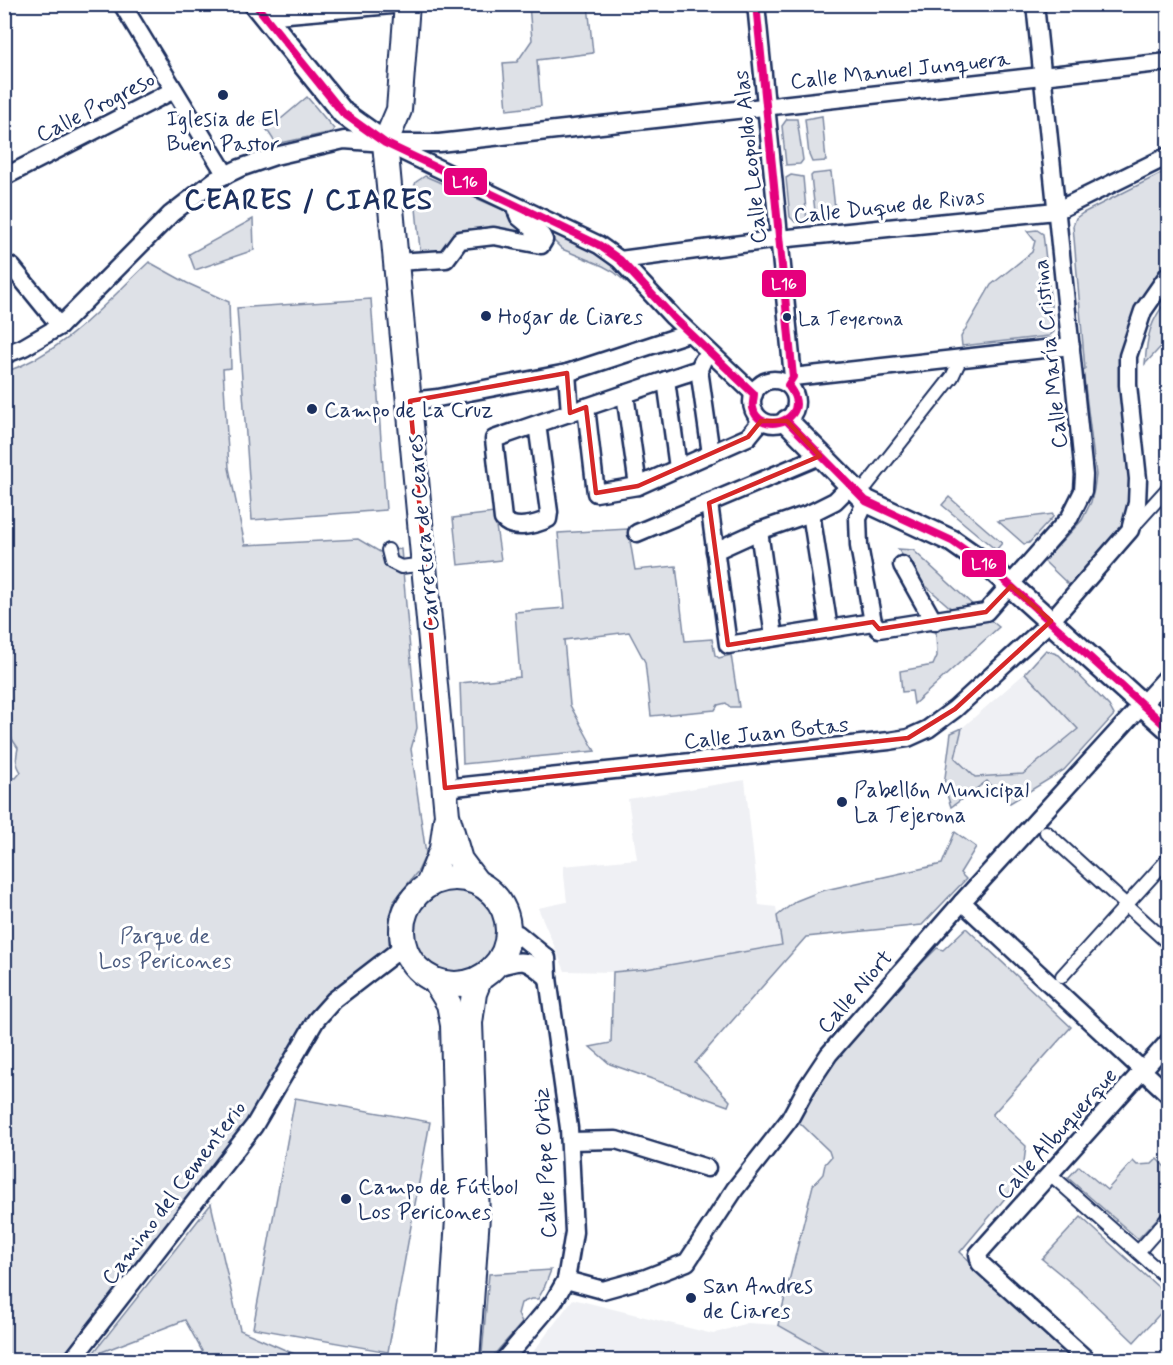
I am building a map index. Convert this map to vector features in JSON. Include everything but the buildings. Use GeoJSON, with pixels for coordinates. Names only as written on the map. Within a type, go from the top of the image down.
{"type":"FeatureCollection","features":[{"type":"Feature","properties":{"kind":"main road"},"geometry":{"type":"LineString","coordinates":[[386,143],[399,110],[405,4]]}},
{"type":"Feature","properties":{"kind":"main road","name":"Carretera de Ceares"},"geometry":{"type":"LineString","coordinates":[[386,143],[447,815],[460,860],[475,880]]}},
{"type":"Feature","properties":{"kind":"main road","name":"Carretera de Ceares"},"geometry":{"type":"LineString","coordinates":[[428,885],[442,849],[447,815]]}},
{"type":"Feature","properties":{"kind":"main road"},"geometry":{"type":"LineString","coordinates":[[467,1360],[477,1216],[470,1023],[474,993],[487,973],[502,957],[507,944],[508,930],[506,914],[498,899],[475,880],[454,878],[437,880],[411,899],[404,913],[399,949],[421,973],[435,981],[450,985],[466,984],[487,973]]}},
{"type":"Feature","properties":{"kind":"main road"},"geometry":{"type":"LineString","coordinates":[[435,981],[449,1004],[453,1025],[458,1219],[449,1360]]}},
{"type":"Feature","properties":{"kind":"street"},"geometry":{"type":"LineString","coordinates":[[122,4],[226,175]]}},
{"type":"Feature","properties":{"kind":"street"},"geometry":{"type":"LineString","coordinates":[[260,10],[405,4]]}},
{"type":"Feature","properties":{"kind":"street","name":"Calle Leopoldo Alas"},"geometry":{"type":"LineString","coordinates":[[756,4],[790,381]]}},
{"type":"Feature","properties":{"kind":"street","name":"Calle María Cristina"},"geometry":{"type":"LineString","coordinates":[[873,622],[879,629],[986,612],[1070,517],[1083,491],[1084,475],[1035,4]]}},
{"type":"Feature","properties":{"kind":"street"},"geometry":{"type":"LineString","coordinates":[[260,10],[343,113],[386,143],[600,245],[620,260],[689,333],[754,394]]}},
{"type":"Feature","properties":{"kind":"street","name":"Calle Manuel Junquera"},"geometry":{"type":"LineString","coordinates":[[4,355],[24,347],[60,326],[171,214],[215,180],[275,156],[344,140],[439,143],[1168,62]]}},
{"type":"Feature","properties":{"kind":"street","name":"Calle Progreso"},"geometry":{"type":"LineString","coordinates":[[4,177],[174,90]]}},
{"type":"Feature","properties":{"kind":"street"},"geometry":{"type":"LineString","coordinates":[[1056,211],[1168,156]]}},
{"type":"Feature","properties":{"kind":"street"},"geometry":{"type":"LineString","coordinates":[[396,262],[446,259],[460,240],[494,236],[541,245],[544,240],[542,236],[519,216],[514,206]]}},
{"type":"Feature","properties":{"kind":"street","name":"Calle Duque de Rivas"},"geometry":{"type":"LineString","coordinates":[[620,260],[779,239],[1056,211]]}},
{"type":"Feature","properties":{"kind":"street"},"geometry":{"type":"LineString","coordinates":[[4,263],[12,267],[60,326]]}},
{"type":"Feature","properties":{"kind":"street"},"geometry":{"type":"LineString","coordinates":[[1130,530],[1137,503],[1138,479],[1128,386],[1128,356],[1143,311],[1168,275]]}},
{"type":"Feature","properties":{"kind":"street"},"geometry":{"type":"LineString","coordinates":[[410,401],[438,398],[567,373],[689,333]]}},
{"type":"Feature","properties":{"kind":"street"},"geometry":{"type":"LineString","coordinates":[[790,381],[796,407],[787,421],[770,424],[761,421],[753,408],[754,394],[765,382],[773,380],[790,381],[1071,346]]}},
{"type":"Feature","properties":{"kind":"street"},"geometry":{"type":"LineString","coordinates":[[708,351],[699,369],[711,454]]}},
{"type":"Feature","properties":{"kind":"street"},"geometry":{"type":"LineString","coordinates":[[710,503],[728,645],[873,622],[859,546],[859,500],[952,377],[961,358]]}},
{"type":"Feature","properties":{"kind":"street"},"geometry":{"type":"LineString","coordinates":[[537,424],[548,519],[514,526],[507,525],[503,519],[494,439],[537,424],[578,410],[699,369]]}},
{"type":"Feature","properties":{"kind":"street"},"geometry":{"type":"LineString","coordinates":[[567,373],[578,410],[596,493],[638,486],[748,437],[761,421]]}},
{"type":"Feature","properties":{"kind":"street"},"geometry":{"type":"LineString","coordinates":[[666,380],[678,468]]}},
{"type":"Feature","properties":{"kind":"street"},"geometry":{"type":"LineString","coordinates":[[625,394],[638,486]]}},
{"type":"Feature","properties":{"kind":"street"},"geometry":{"type":"LineString","coordinates":[[787,421],[859,500],[952,542],[992,569],[1168,728]]}},
{"type":"Feature","properties":{"kind":"street"},"geometry":{"type":"LineString","coordinates":[[637,533],[820,456]]}},
{"type":"Feature","properties":{"kind":"street"},"geometry":{"type":"LineString","coordinates":[[1130,530],[1168,488]]}},
{"type":"Feature","properties":{"kind":"street"},"geometry":{"type":"LineString","coordinates":[[715,551],[836,501],[859,500]]}},
{"type":"Feature","properties":{"kind":"street"},"geometry":{"type":"LineString","coordinates":[[836,501],[859,500]]}},
{"type":"Feature","properties":{"kind":"street"},"geometry":{"type":"LineString","coordinates":[[811,513],[829,629]]}},
{"type":"Feature","properties":{"kind":"street","name":"Calle Juan Botas"},"geometry":{"type":"LineString","coordinates":[[445,788],[613,772],[909,738],[928,729],[955,709],[1051,621],[1130,530]]}},
{"type":"Feature","properties":{"kind":"street"},"geometry":{"type":"LineString","coordinates":[[759,531],[774,637]]}},
{"type":"Feature","properties":{"kind":"street"},"geometry":{"type":"LineString","coordinates":[[388,550],[391,561],[401,567],[424,564]]}},
{"type":"Feature","properties":{"kind":"street"},"geometry":{"type":"LineString","coordinates":[[902,565],[934,622]]}},
{"type":"Feature","properties":{"kind":"street","name":"Calle Niort"},"geometry":{"type":"LineString","coordinates":[[566,1280],[603,1290],[646,1278],[687,1262],[735,1189],[789,1120],[829,1054],[962,902],[1168,676]]}},
{"type":"Feature","properties":{"kind":"street"},"geometry":{"type":"LineString","coordinates":[[1046,832],[1168,944]]}},
{"type":"Feature","properties":{"kind":"street"},"geometry":{"type":"LineString","coordinates":[[1062,976],[1168,859]]}},
{"type":"Feature","properties":{"kind":"street"},"geometry":{"type":"LineString","coordinates":[[962,902],[1168,1094]]}},
{"type":"Feature","properties":{"kind":"street","name":"Calle Pepe Ortiz"},"geometry":{"type":"LineString","coordinates":[[504,1360],[554,1301],[566,1280],[574,1232],[570,1141],[548,978],[552,955],[508,930]]}},
{"type":"Feature","properties":{"kind":"street","name":"Camino del Cementerio"},"geometry":{"type":"LineString","coordinates":[[72,1360],[254,1126],[316,1020],[334,1000],[399,949]]}},
{"type":"Feature","properties":{"kind":"street"},"geometry":{"type":"LineString","coordinates":[[487,973],[514,961],[523,961],[530,963],[548,978]]}},
{"type":"Feature","properties":{"kind":"street","name":"Calle Albuquerque"},"geometry":{"type":"LineString","coordinates":[[1087,1360],[980,1263],[978,1254],[1168,1042]]}},
{"type":"Feature","properties":{"kind":"street"},"geometry":{"type":"LineString","coordinates":[[570,1141],[616,1140],[707,1168]]}},
{"type":"Feature","properties":{"kind":"street"},"geometry":{"type":"LineString","coordinates":[[1049,1173],[1168,1279]]}},
{"type":"Feature","properties":{"kind":"street"},"geometry":{"type":"LineString","coordinates":[[1138,1252],[1168,1218]]}},
{"type":"Feature","properties":{"kind":"highlighted area"},"geometry":{"type":"Polygon","coordinates":[[[567,373],[570,413],[586,407],[596,493],[638,486],[748,437],[761,421],[787,421],[820,456],[709,503],[728,645],[873,622],[879,629],[986,612],[1011,586],[1051,621],[955,709],[908,738],[445,788],[410,401],[567,373]]]}},
{"type":"Feature","properties":{"kind":"shaded area"},"geometry":{"type":"Polygon","coordinates":[[[1025,673],[1078,728],[1023,774],[975,777],[955,758],[962,728],[1025,673]]]}},
{"type":"Feature","properties":{"kind":"shaded area"},"geometry":{"type":"Polygon","coordinates":[[[745,780],[759,905],[776,907],[782,945],[646,969],[613,972],[565,971],[538,908],[567,902],[563,866],[637,859],[628,799],[745,780]]]}},
{"type":"Feature","properties":{"kind":"shaded area"},"geometry":{"type":"Polygon","coordinates":[[[573,1299],[713,1334],[747,1323],[778,1325],[840,1360],[527,1360],[573,1299]]]}},
{"type":"Feature","properties":{"kind":"green space"},"geometry":{"type":"Polygon","coordinates":[[[529,5],[588,5],[593,53],[537,60],[541,106],[507,110],[503,63],[517,62],[532,40],[529,5]]]}},
{"type":"Feature","properties":{"kind":"green space"},"geometry":{"type":"Polygon","coordinates":[[[307,97],[334,129],[332,132],[276,144],[262,122],[282,118],[307,97]]]}},
{"type":"Feature","properties":{"kind":"green space"},"geometry":{"type":"Polygon","coordinates":[[[822,116],[826,161],[812,162],[809,155],[805,119],[822,116]]]}},
{"type":"Feature","properties":{"kind":"green space"},"geometry":{"type":"Polygon","coordinates":[[[787,119],[797,119],[803,160],[800,164],[786,165],[782,126],[787,119]]]}},
{"type":"Feature","properties":{"kind":"green space"},"geometry":{"type":"Polygon","coordinates":[[[1168,170],[1168,271],[1139,305],[1132,317],[1127,337],[1132,504],[1123,527],[1070,586],[1044,561],[1082,520],[1091,502],[1096,475],[1083,370],[1085,369],[1073,226],[1076,218],[1083,213],[1168,170]]]}},
{"type":"Feature","properties":{"kind":"green space"},"geometry":{"type":"Polygon","coordinates":[[[831,172],[836,218],[816,220],[811,176],[831,172]]]}},
{"type":"Feature","properties":{"kind":"green space"},"geometry":{"type":"Polygon","coordinates":[[[791,175],[803,177],[807,221],[795,222],[790,217],[786,178],[791,175]]]}},
{"type":"Feature","properties":{"kind":"green space"},"geometry":{"type":"Polygon","coordinates":[[[425,176],[508,212],[535,237],[493,230],[442,252],[423,255],[420,250],[414,187],[416,182],[425,176]]]}},
{"type":"Feature","properties":{"kind":"green space"},"geometry":{"type":"Polygon","coordinates":[[[253,219],[254,250],[195,270],[189,254],[253,219]]]}},
{"type":"Feature","properties":{"kind":"green space"},"geometry":{"type":"Polygon","coordinates":[[[537,224],[606,257],[659,310],[614,272],[562,249],[537,224]]]}},
{"type":"Feature","properties":{"kind":"green space"},"geometry":{"type":"Polygon","coordinates":[[[1037,230],[1043,234],[1054,332],[1049,336],[962,346],[961,337],[991,285],[1032,252],[1035,241],[1027,231],[1037,230]]]}},
{"type":"Feature","properties":{"kind":"green space","name":"Parque de Los Pericones"},"geometry":{"type":"Polygon","coordinates":[[[149,262],[229,302],[231,368],[223,369],[229,468],[245,545],[358,539],[380,552],[401,549],[417,728],[411,749],[426,854],[418,871],[394,901],[389,922],[389,948],[329,996],[249,1125],[67,1360],[5,1360],[4,777],[16,778],[21,772],[16,760],[18,748],[12,739],[5,746],[5,372],[27,363],[65,339],[83,325],[149,262]]]}},
{"type":"Feature","properties":{"kind":"green space","name":"Campo de La Cruz"},"geometry":{"type":"Polygon","coordinates":[[[371,299],[386,510],[252,520],[237,308],[371,299]]]}},
{"type":"Feature","properties":{"kind":"green space"},"geometry":{"type":"Polygon","coordinates":[[[1168,299],[1168,339],[1145,364],[1151,329],[1157,314],[1168,299]]]}},
{"type":"Feature","properties":{"kind":"green space"},"geometry":{"type":"Polygon","coordinates":[[[949,497],[1002,543],[996,550],[942,505],[949,497]]]}},
{"type":"Feature","properties":{"kind":"green space"},"geometry":{"type":"Polygon","coordinates":[[[494,513],[501,560],[458,565],[453,518],[494,513]]]}},
{"type":"Feature","properties":{"kind":"green space"},"geometry":{"type":"Polygon","coordinates":[[[1053,514],[1053,517],[1029,543],[1024,544],[998,521],[1053,514]]]}},
{"type":"Feature","properties":{"kind":"green space"},"geometry":{"type":"Polygon","coordinates":[[[628,529],[635,570],[676,566],[685,641],[712,639],[715,655],[719,658],[731,655],[739,707],[730,707],[726,703],[718,705],[715,710],[651,716],[645,662],[629,632],[564,640],[570,705],[595,751],[463,764],[460,683],[520,677],[515,612],[565,608],[558,533],[628,529]]]}},
{"type":"Feature","properties":{"kind":"green space"},"geometry":{"type":"Polygon","coordinates":[[[898,549],[913,550],[976,608],[953,610],[917,578],[898,549]]]}},
{"type":"Feature","properties":{"kind":"green space"},"geometry":{"type":"Polygon","coordinates":[[[989,619],[999,627],[914,704],[912,691],[902,692],[900,671],[933,665],[937,656],[936,631],[951,624],[976,623],[989,619]]]}},
{"type":"Feature","properties":{"kind":"green space"},"geometry":{"type":"Polygon","coordinates":[[[1046,650],[1059,655],[1109,706],[1114,715],[1064,770],[1010,803],[987,781],[951,807],[944,785],[951,733],[962,728],[955,758],[975,777],[1023,774],[1078,729],[1025,673],[1046,650]]]}},
{"type":"Feature","properties":{"kind":"green space"},"geometry":{"type":"Polygon","coordinates":[[[955,832],[976,847],[960,873],[966,879],[922,925],[806,937],[695,1063],[730,1101],[728,1106],[610,1064],[590,1047],[611,1043],[613,972],[646,969],[782,945],[777,916],[796,901],[821,891],[942,864],[955,832]]]}},
{"type":"Feature","properties":{"kind":"green space"},"geometry":{"type":"Polygon","coordinates":[[[455,886],[479,893],[491,905],[498,929],[491,953],[479,965],[455,972],[431,965],[419,953],[412,929],[419,905],[431,893],[455,886]]]}},
{"type":"Feature","properties":{"kind":"green space"},"geometry":{"type":"Polygon","coordinates":[[[966,928],[1071,1027],[992,1115],[1026,1146],[1022,1178],[960,1252],[1075,1360],[877,1360],[882,1352],[866,1360],[840,1360],[778,1325],[813,1185],[823,1174],[825,1164],[831,1157],[829,1151],[798,1121],[829,1068],[867,1018],[937,948],[943,950],[966,928]]]}},
{"type":"Feature","properties":{"kind":"green space","name":"Campo de Fútbol Los Pericones"},"geometry":{"type":"Polygon","coordinates":[[[295,1098],[430,1122],[388,1352],[253,1328],[295,1098]]]}},
{"type":"Feature","properties":{"kind":"green space"},"geometry":{"type":"Polygon","coordinates":[[[1157,1159],[1168,1170],[1168,1207],[1138,1239],[1068,1178],[1079,1166],[1107,1190],[1133,1161],[1137,1165],[1152,1164],[1157,1159]]]}},
{"type":"Feature","properties":{"kind":"green space"},"geometry":{"type":"Polygon","coordinates":[[[211,1204],[240,1330],[308,1360],[207,1360],[185,1320],[91,1356],[211,1204]]]}},
{"type":"Feature","properties":{"kind":"green space"},"geometry":{"type":"Polygon","coordinates":[[[1081,1217],[1168,1296],[1168,1305],[1134,1342],[1081,1291],[1042,1259],[1081,1217]]]}},
{"type":"Feature","properties":{"kind":"green space"},"geometry":{"type":"Polygon","coordinates":[[[551,1270],[538,1299],[521,1303],[518,1314],[522,1323],[492,1357],[489,1359],[482,1354],[489,1274],[551,1270]]]}},
{"type":"Feature","properties":{"kind":"transit line","name":"L16"},"geometry":{"type":"LineString","coordinates":[[255,4],[343,113],[385,143],[599,245],[620,260],[673,317],[754,394],[753,406],[757,416],[771,423],[787,419],[796,407],[794,396],[788,385],[793,377],[756,4]]}},
{"type":"Feature","properties":{"kind":"transit line","name":"L16"},"geometry":{"type":"LineString","coordinates":[[787,421],[866,501],[952,541],[992,569],[1168,728]]}},
{"type":"Feature","properties":{"kind":"place","name":"Iglesia de El Buen Pastor"},"geometry":{"type":"Point","coordinates":[223,95]}},
{"type":"Feature","properties":{"kind":"place","name":"Hogar de Ciares"},"geometry":{"type":"Point","coordinates":[486,316]}},
{"type":"Feature","properties":{"kind":"place","name":"La Teyerona"},"geometry":{"type":"Point","coordinates":[787,317]}},
{"type":"Feature","properties":{"kind":"place","name":"Campo de La Cruz"},"geometry":{"type":"Point","coordinates":[312,409]}},
{"type":"Feature","properties":{"kind":"place","name":"Pabellón Municipal La Tejerona"},"geometry":{"type":"Point","coordinates":[842,802]}},
{"type":"Feature","properties":{"kind":"place","name":"Campo de Fútbol Los Pericones"},"geometry":{"type":"Point","coordinates":[346,1199]}},
{"type":"Feature","properties":{"kind":"place","name":"San Andres de Ciares"},"geometry":{"type":"Point","coordinates":[691,1298]}},
{"type":"Feature","properties":{"kind":"district","name":"CEARES / CIARES"},"geometry":{"type":"Point","coordinates":[309,199]}}]}
